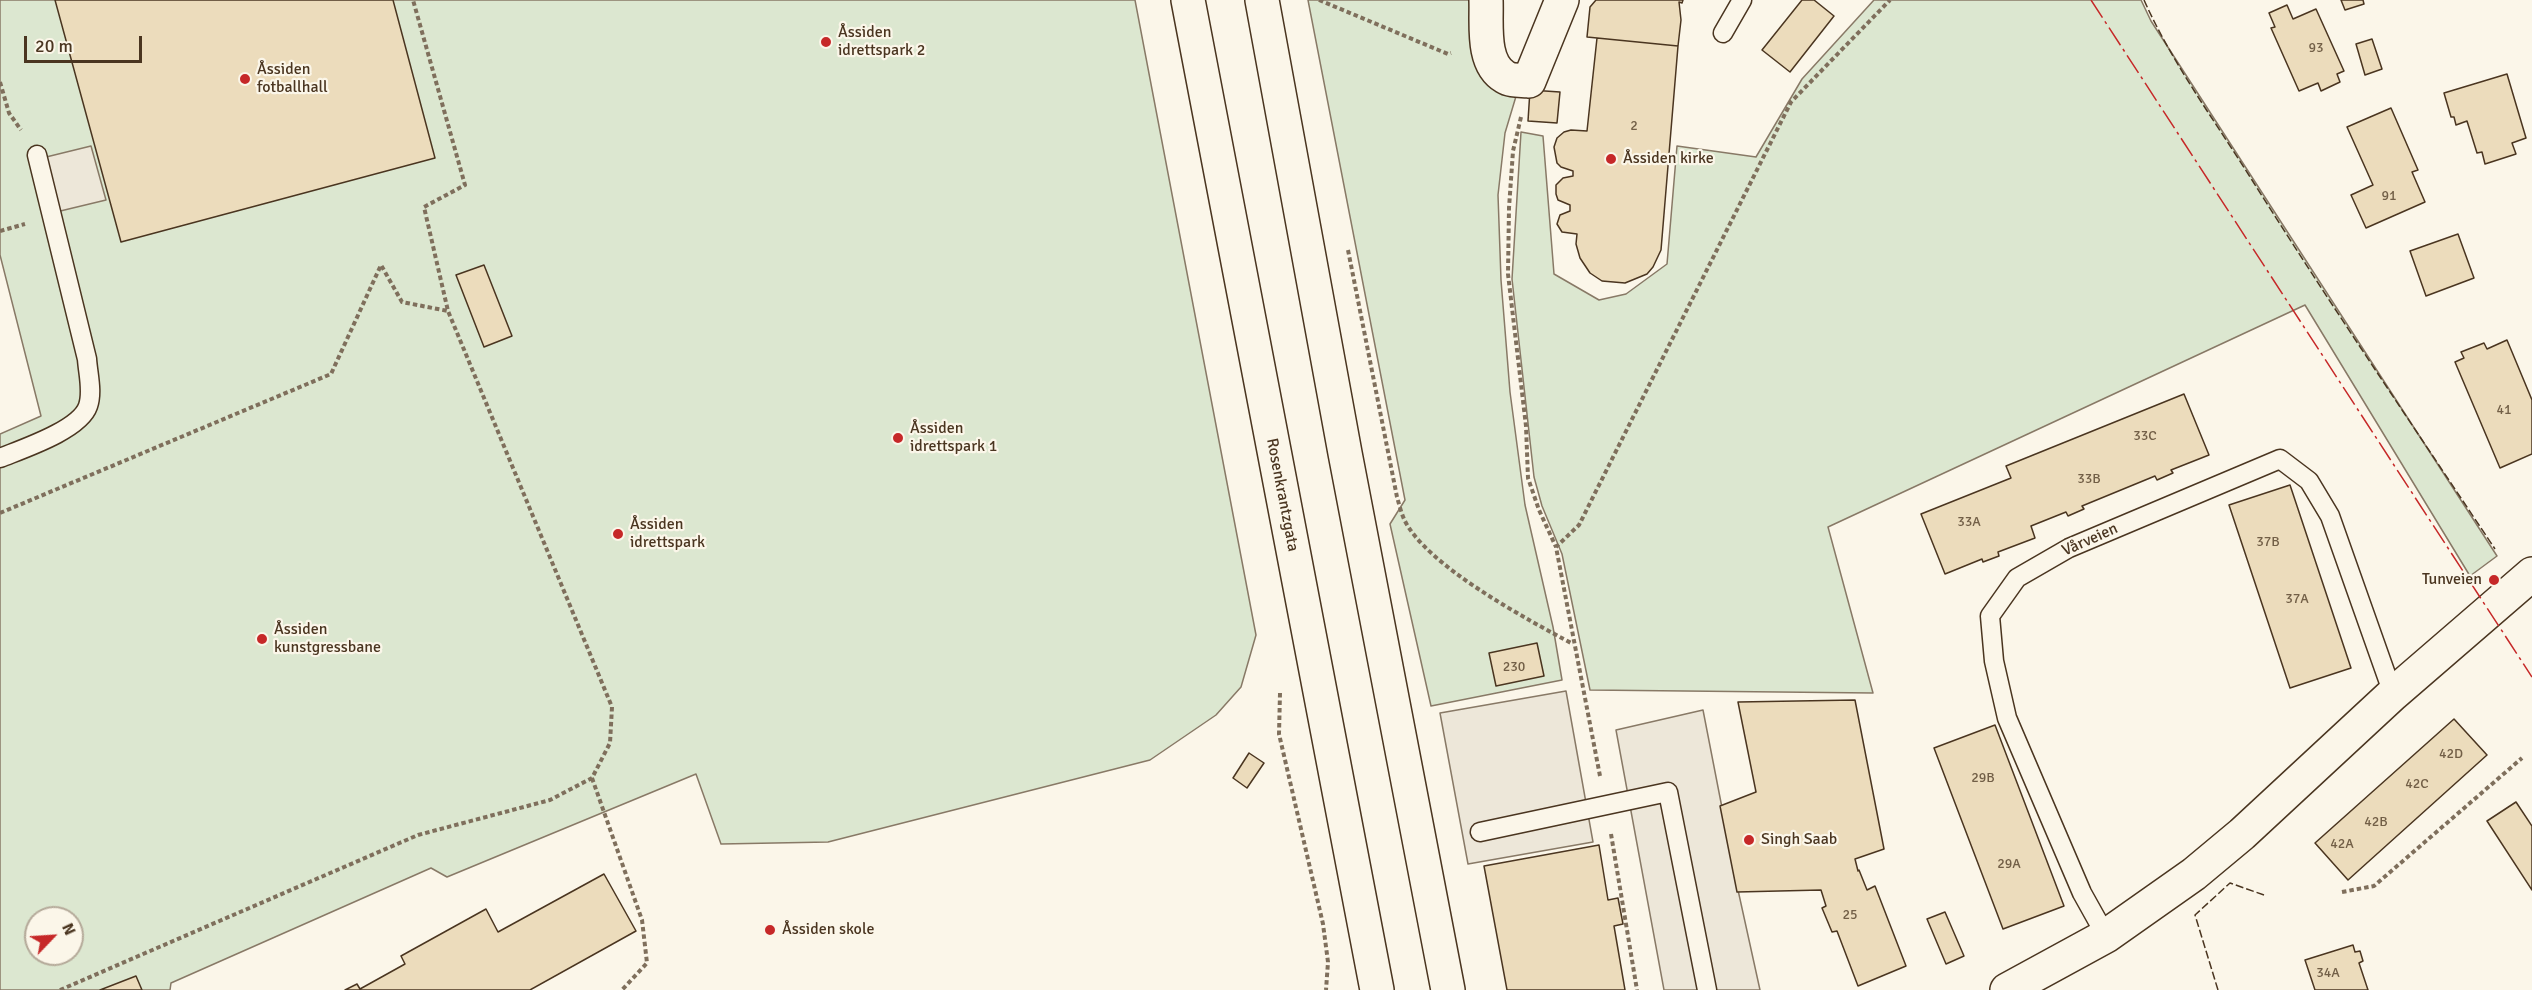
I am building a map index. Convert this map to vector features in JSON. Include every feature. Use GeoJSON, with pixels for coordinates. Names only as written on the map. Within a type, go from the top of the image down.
{"type":"FeatureCollection","features":[{"type":"Feature","properties":{"kind":"main road","name":"Rosenkrantzgata"},"geometry":{"type":"LineString","coordinates":[[1188,0],[1377,990]]}},
{"type":"Feature","properties":{"kind":"main road"},"geometry":{"type":"LineString","coordinates":[[1263,0],[1345,453],[1448,990]]}},
{"type":"Feature","properties":{"kind":"main road"},"geometry":{"type":"LineString","coordinates":[[1486,0],[1487,45],[1495,67],[1506,78],[1529,81],[1562,0]]}},
{"type":"Feature","properties":{"kind":"main road"},"geometry":{"type":"LineString","coordinates":[[2007,990],[2106,936],[2194,874],[2242,834],[2393,694],[2532,574]]}},
{"type":"Feature","properties":{"kind":"lane"},"geometry":{"type":"LineString","coordinates":[[1723,33],[1742,0]]}},
{"type":"Feature","properties":{"kind":"lane"},"geometry":{"type":"LineString","coordinates":[[0,458],[55,434],[80,419],[88,407],[90,393],[87,359],[38,154]]}},
{"type":"Feature","properties":{"kind":"lane","name":"Vårveien"},"geometry":{"type":"LineString","coordinates":[[2106,936],[2082,893],[2007,718],[1994,661],[1990,616],[2018,578],[2069,548],[2280,459],[2309,481],[2330,516],[2393,694]]}},
{"type":"Feature","properties":{"kind":"lane"},"geometry":{"type":"LineString","coordinates":[[1480,832],[1668,792],[1707,990]]}},
{"type":"Feature","properties":{"kind":"path"},"geometry":{"type":"LineString","coordinates":[[60,990],[418,835],[550,800],[592,778],[610,743],[612,707],[448,311],[424,207],[465,185],[413,0]]}},
{"type":"Feature","properties":{"kind":"path"},"geometry":{"type":"LineString","coordinates":[[1319,0],[1448,54],[1487,45]]}},
{"type":"Feature","properties":{"kind":"path"},"geometry":{"type":"LineString","coordinates":[[1556,547],[1579,525],[1791,102],[1890,0]]}},
{"type":"Feature","properties":{"kind":"path"},"geometry":{"type":"LineString","coordinates":[[1529,81],[1513,151],[1508,274],[1526,426],[1528,478],[1539,510],[1556,547],[1573,645],[1606,806],[1637,990]]}},
{"type":"Feature","properties":{"kind":"path"},"geometry":{"type":"LineString","coordinates":[[0,82],[9,113],[38,154]]}},
{"type":"Feature","properties":{"kind":"path"},"geometry":{"type":"LineString","coordinates":[[1347,241],[1397,497],[1405,520],[1423,545],[1498,602],[1573,645]]}},
{"type":"Feature","properties":{"kind":"path"},"geometry":{"type":"LineString","coordinates":[[0,513],[331,374],[381,265],[402,302],[448,311]]}},
{"type":"Feature","properties":{"kind":"path"},"geometry":{"type":"LineString","coordinates":[[2342,892],[2374,886],[2522,758]]}},
{"type":"Feature","properties":{"kind":"path"},"geometry":{"type":"LineString","coordinates":[[592,778],[642,920],[647,963],[622,990]]}},
{"type":"Feature","properties":{"kind":"green space","name":"Åssiden idrettspark"},"geometry":{"type":"Polygon","coordinates":[[[0,0],[1135,0],[1256,635],[1241,687],[1216,715],[1150,760],[828,842],[721,844],[696,774],[447,877],[431,868],[171,983],[170,990],[0,990],[0,434],[41,416],[0,255],[0,0]]]}},
{"type":"Feature","properties":{"kind":"green space"},"geometry":{"type":"Polygon","coordinates":[[[1308,0],[1475,0],[1517,93],[1505,133],[1498,195],[1501,280],[1510,392],[1525,505],[1553,627],[1562,680],[1431,706],[1390,524],[1405,500],[1308,0]]]}},
{"type":"Feature","properties":{"kind":"green space"},"geometry":{"type":"Polygon","coordinates":[[[1874,0],[2141,0],[2151,21],[2497,556],[2470,576],[2305,305],[1828,527],[1873,693],[1590,690],[1562,554],[1542,506],[1534,477],[1512,279],[1521,132],[1543,136],[1554,274],[1599,300],[1626,294],[1667,264],[1677,146],[1756,157],[1802,79],[1874,0]]]}},
{"type":"Feature","properties":{"kind":"shaded area"},"geometry":{"type":"Polygon","coordinates":[[[91,146],[106,200],[52,213],[38,159],[91,146]]]}},
{"type":"Feature","properties":{"kind":"shaded area"},"geometry":{"type":"Polygon","coordinates":[[[1566,691],[1593,842],[1468,864],[1440,713],[1566,691]]]}},
{"type":"Feature","properties":{"kind":"shaded area"},"geometry":{"type":"Polygon","coordinates":[[[1703,710],[1760,990],[1664,990],[1616,730],[1703,710]]]}},
{"type":"Feature","properties":{"kind":"building","name":"Åssiden fotballhall"},"geometry":{"type":"Polygon","coordinates":[[[55,0],[393,0],[435,158],[121,242],[55,0]]]}},
{"type":"Feature","properties":{"kind":"building"},"geometry":{"type":"Polygon","coordinates":[[[1596,0],[1683,0],[1682,3],[1679,2],[1681,20],[1678,46],[1587,37],[1590,7],[1596,0]]]}},
{"type":"Feature","properties":{"kind":"building"},"geometry":{"type":"Polygon","coordinates":[[[1802,0],[1814,0],[1834,16],[1790,72],[1762,50],[1802,0]]]}},
{"type":"Feature","properties":{"kind":"building"},"geometry":{"type":"Polygon","coordinates":[[[2341,0],[2363,0],[2364,4],[2345,10],[2341,0]]]}},
{"type":"Feature","properties":{"kind":"building"},"geometry":{"type":"Polygon","coordinates":[[[2287,5],[2293,19],[2316,9],[2344,71],[2337,74],[2340,82],[2321,91],[2318,83],[2299,91],[2271,28],[2275,27],[2269,13],[2287,5]]]}},
{"type":"Feature","properties":{"kind":"building","name":"Åssiden kirke"},"geometry":{"type":"Polygon","coordinates":[[[1597,38],[1678,46],[1661,250],[1647,274],[1625,283],[1602,281],[1590,273],[1580,258],[1576,244],[1577,234],[1562,232],[1557,224],[1560,215],[1570,211],[1570,205],[1558,200],[1556,185],[1563,178],[1573,176],[1573,171],[1557,163],[1554,147],[1557,138],[1564,132],[1587,131],[1597,38]]]}},
{"type":"Feature","properties":{"kind":"building"},"geometry":{"type":"Polygon","coordinates":[[[2372,39],[2382,69],[2365,75],[2356,44],[2372,39]]]}},
{"type":"Feature","properties":{"kind":"building"},"geometry":{"type":"Polygon","coordinates":[[[2507,74],[2526,138],[2512,143],[2516,154],[2485,164],[2482,152],[2477,153],[2467,121],[2456,125],[2454,117],[2451,117],[2444,93],[2507,74]]]}},
{"type":"Feature","properties":{"kind":"building"},"geometry":{"type":"Polygon","coordinates":[[[1530,90],[1560,92],[1557,123],[1528,121],[1530,90]]]}},
{"type":"Feature","properties":{"kind":"building"},"geometry":{"type":"Polygon","coordinates":[[[2391,108],[2418,170],[2412,172],[2425,202],[2366,228],[2351,195],[2373,185],[2347,127],[2391,108]]]}},
{"type":"Feature","properties":{"kind":"building"},"geometry":{"type":"Polygon","coordinates":[[[2458,234],[2474,278],[2426,296],[2410,251],[2458,234]]]}},
{"type":"Feature","properties":{"kind":"building"},"geometry":{"type":"Polygon","coordinates":[[[484,265],[512,336],[484,347],[456,275],[484,265]]]}},
{"type":"Feature","properties":{"kind":"building"},"geometry":{"type":"Polygon","coordinates":[[[2507,340],[2532,400],[2532,454],[2500,468],[2455,362],[2464,358],[2461,352],[2484,343],[2487,349],[2507,340]]]}},
{"type":"Feature","properties":{"kind":"building"},"geometry":{"type":"Polygon","coordinates":[[[2184,394],[2209,455],[2171,470],[2173,473],[2157,480],[2155,476],[2082,506],[2084,509],[2068,516],[2066,512],[2031,526],[2035,538],[1998,552],[1999,556],[1983,562],[1982,559],[1945,574],[1921,514],[2011,478],[2006,466],[2184,394]]]}},
{"type":"Feature","properties":{"kind":"building"},"geometry":{"type":"Polygon","coordinates":[[[2290,485],[2351,668],[2290,688],[2229,505],[2290,485]]]}},
{"type":"Feature","properties":{"kind":"building"},"geometry":{"type":"Polygon","coordinates":[[[1537,643],[1544,676],[1496,686],[1489,653],[1537,643]]]}},
{"type":"Feature","properties":{"kind":"building"},"geometry":{"type":"Polygon","coordinates":[[[1855,700],[1884,849],[1855,859],[1867,890],[1875,886],[1906,966],[1858,986],[1837,931],[1832,932],[1822,908],[1826,906],[1821,890],[1737,892],[1720,806],[1756,792],[1738,702],[1855,700]]]}},
{"type":"Feature","properties":{"kind":"building"},"geometry":{"type":"Polygon","coordinates":[[[2454,719],[2487,755],[2348,880],[2315,843],[2454,719]]]}},
{"type":"Feature","properties":{"kind":"building"},"geometry":{"type":"Polygon","coordinates":[[[1995,725],[2064,906],[2003,929],[1934,748],[1995,725]]]}},
{"type":"Feature","properties":{"kind":"building"},"geometry":{"type":"Polygon","coordinates":[[[1249,753],[1264,763],[1247,788],[1233,778],[1249,753]]]}},
{"type":"Feature","properties":{"kind":"building"},"geometry":{"type":"Polygon","coordinates":[[[2516,802],[2532,826],[2532,890],[2487,821],[2516,802]]]}},
{"type":"Feature","properties":{"kind":"building"},"geometry":{"type":"Polygon","coordinates":[[[1599,845],[1608,900],[1618,898],[1623,924],[1614,926],[1625,990],[1507,990],[1484,866],[1599,845]]]}},
{"type":"Feature","properties":{"kind":"building"},"geometry":{"type":"Polygon","coordinates":[[[604,874],[636,931],[530,990],[345,990],[357,984],[360,989],[405,964],[401,956],[486,909],[498,932],[604,874]]]}},
{"type":"Feature","properties":{"kind":"building"},"geometry":{"type":"Polygon","coordinates":[[[1945,912],[1964,956],[1946,964],[1927,919],[1945,912]]]}},
{"type":"Feature","properties":{"kind":"building"},"geometry":{"type":"Polygon","coordinates":[[[2353,945],[2355,952],[2360,951],[2363,961],[2359,963],[2368,990],[2315,990],[2305,960],[2353,945]]]}},
{"type":"Feature","properties":{"kind":"building"},"geometry":{"type":"Polygon","coordinates":[[[136,976],[142,990],[100,990],[136,976]]]}},
{"type":"Feature","properties":{"kind":"fence"},"geometry":{"type":"LineString","coordinates":[[2144,0],[2167,46],[2195,92],[2495,549]]}},
{"type":"Feature","properties":{"kind":"fence"},"geometry":{"type":"LineString","coordinates":[[2218,990],[2195,915],[2230,883],[2264,895]]}},
{"type":"Feature","properties":{"kind":"power"},"geometry":{"type":"LineString","coordinates":[[2091,0],[2532,677]]}},
{"type":"Feature","properties":{"kind":"place","name":"Åssiden idrettspark 2"},"geometry":{"type":"Point","coordinates":[826,42]}},
{"type":"Feature","properties":{"kind":"place","name":"Åssiden fotballhall"},"geometry":{"type":"Point","coordinates":[245,79]}},
{"type":"Feature","properties":{"kind":"place","name":"Åssiden kirke"},"geometry":{"type":"Point","coordinates":[1611,159]}},
{"type":"Feature","properties":{"kind":"place","name":"Åssiden idrettspark 1"},"geometry":{"type":"Point","coordinates":[898,438]}},
{"type":"Feature","properties":{"kind":"place","name":"Åssiden idrettspark"},"geometry":{"type":"Point","coordinates":[618,534]}},
{"type":"Feature","properties":{"kind":"place","name":"Tunveien"},"geometry":{"type":"Point","coordinates":[2494,580]}},
{"type":"Feature","properties":{"kind":"place","name":"Åssiden kunstgressbane"},"geometry":{"type":"Point","coordinates":[262,639]}},
{"type":"Feature","properties":{"kind":"place","name":"Singh Saab"},"geometry":{"type":"Point","coordinates":[1749,840]}},
{"type":"Feature","properties":{"kind":"place","name":"Åssiden skole"},"geometry":{"type":"Point","coordinates":[770,930]}}]}
